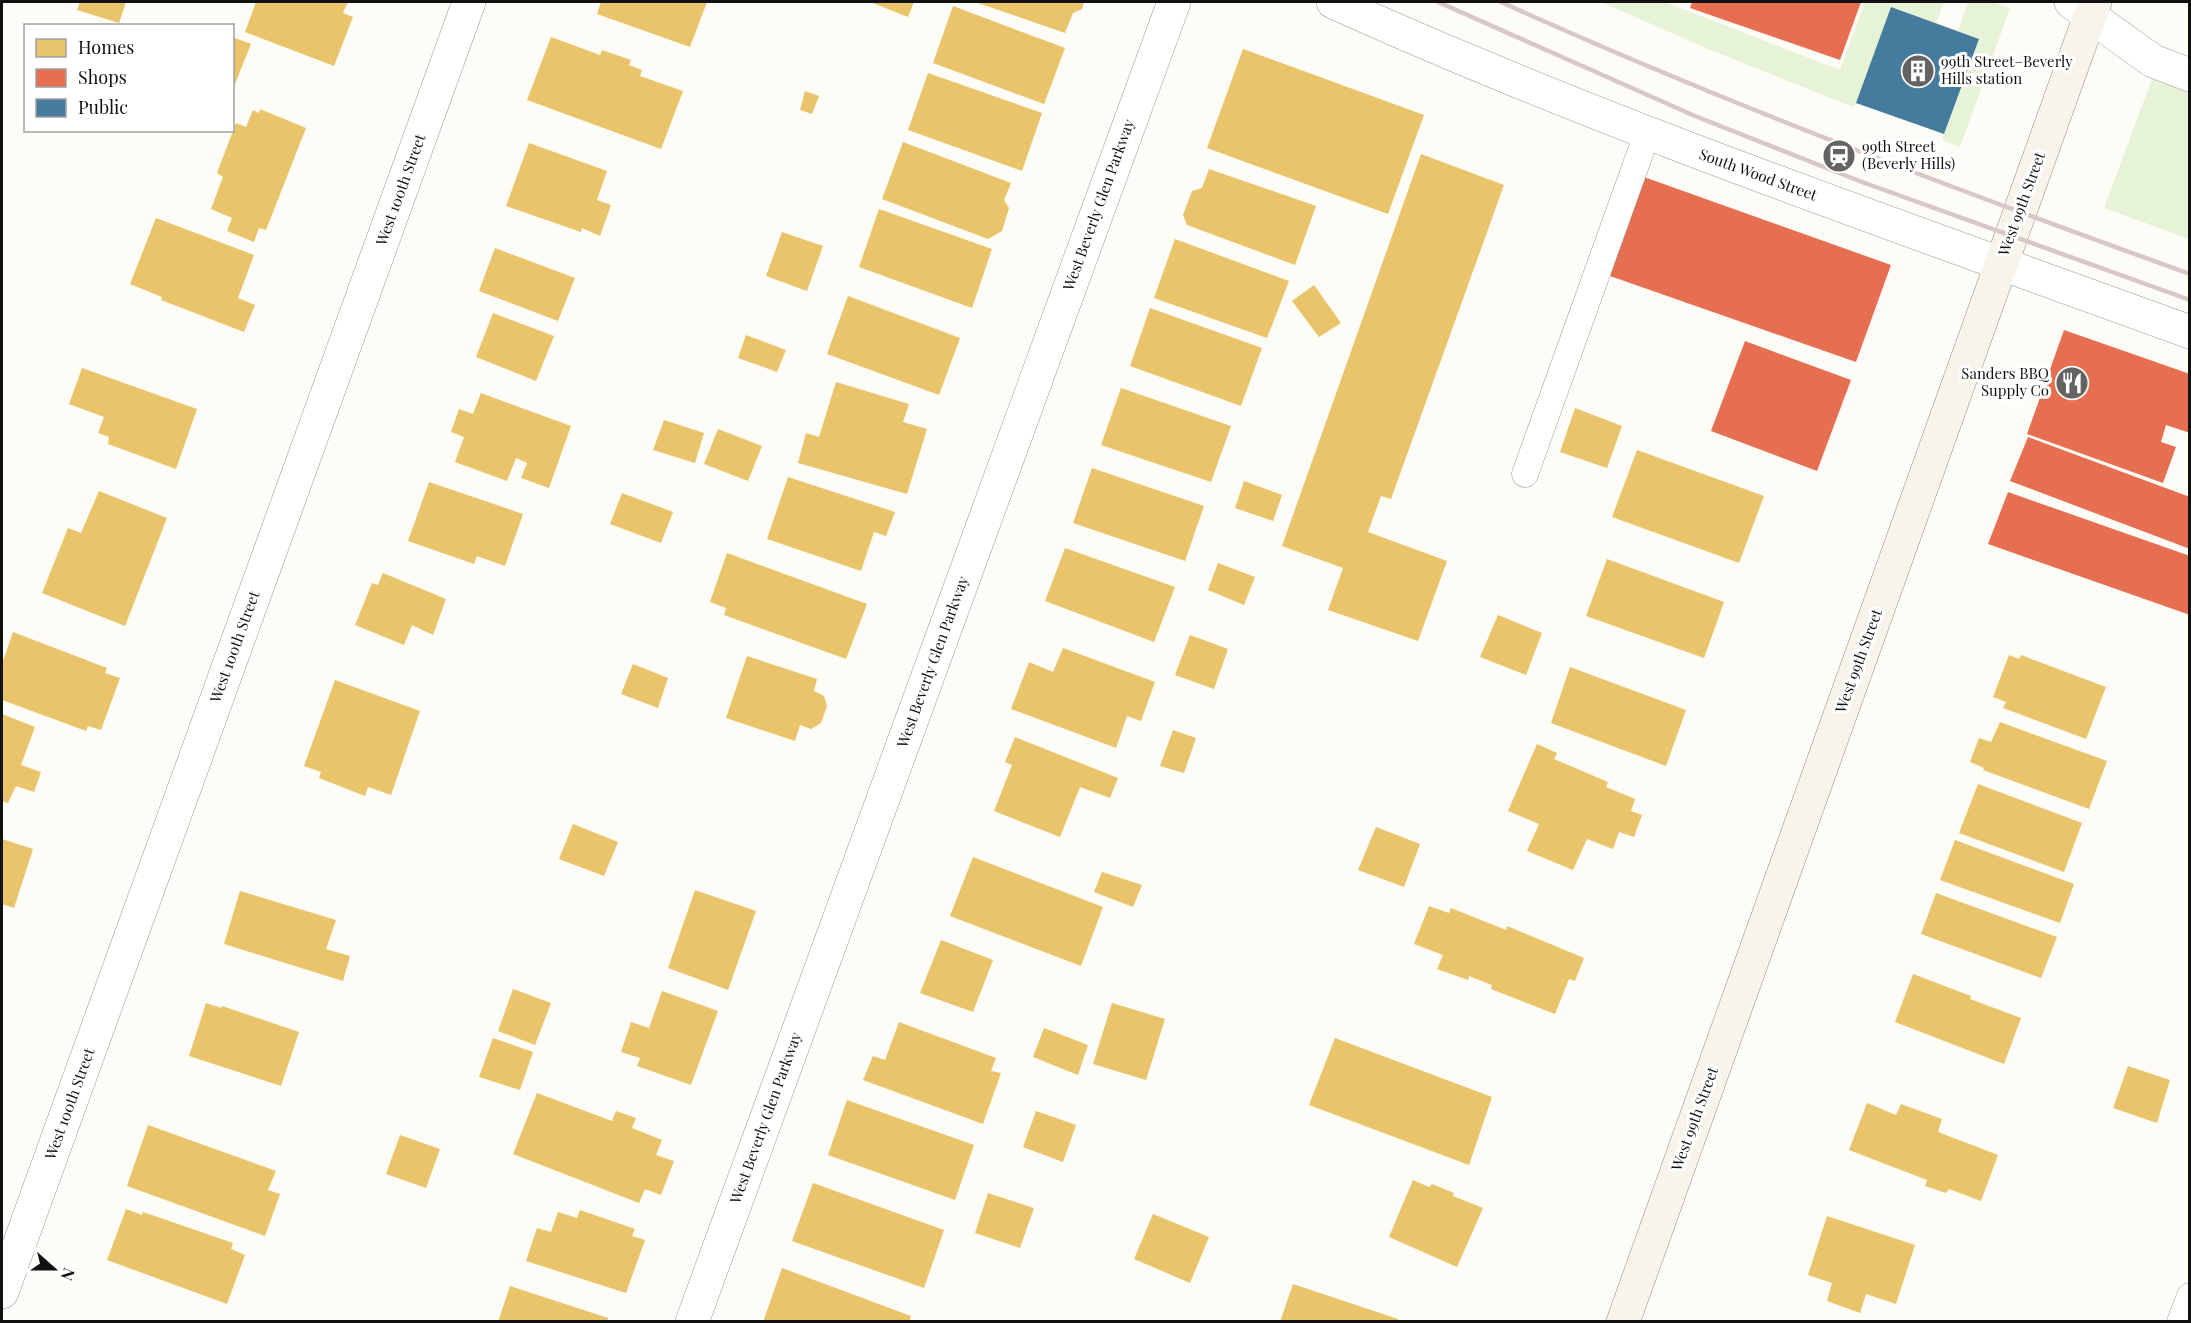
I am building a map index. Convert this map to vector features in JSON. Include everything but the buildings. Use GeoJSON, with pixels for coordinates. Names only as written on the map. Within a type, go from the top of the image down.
{"type":"FeatureCollection","features":[{"type":"Feature","properties":{"kind":"street","name":"West 100th Street"},"geometry":{"type":"LineString","coordinates":[[2,1292],[469,2]]}},
{"type":"Feature","properties":{"kind":"street","name":"West Beverly Glen Parkway"},"geometry":{"type":"LineString","coordinates":[[692,1322],[1174,2]]}},
{"type":"Feature","properties":{"kind":"street","name":"South Wood Street"},"geometry":{"type":"LineString","coordinates":[[1333,2],[1647,134],[2001,265],[2190,332]]}},
{"type":"Feature","properties":{"kind":"street"},"geometry":{"type":"LineString","coordinates":[[2085,6],[2153,62],[2190,75]]}},
{"type":"Feature","properties":{"kind":"street","name":"West 99th Street"},"geometry":{"type":"LineString","coordinates":[[1623,1322],[2001,265],[2085,6]]}},
{"type":"Feature","properties":{"kind":"lane"},"geometry":{"type":"LineString","coordinates":[[1525,474],[1647,134]]}},
{"type":"Feature","properties":{"kind":"lane"},"geometry":{"type":"LineString","coordinates":[[2180,1322],[2190,1296]]}},
{"type":"Feature","properties":{"kind":"green space"},"geometry":{"type":"Polygon","coordinates":[[[1601,2],[1665,2],[1840,70],[1865,2],[1944,2],[1936,24],[1853,107],[1708,49],[1601,2]]]}},
{"type":"Feature","properties":{"kind":"green space"},"geometry":{"type":"Polygon","coordinates":[[[1968,2],[1992,2],[2010,8],[1960,147],[1942,140],[1979,39],[1958,31],[1968,2]]]}},
{"type":"Feature","properties":{"kind":"green space"},"geometry":{"type":"Polygon","coordinates":[[[2152,79],[2189,93],[2189,239],[2104,208],[2152,79]]]}},
{"type":"Feature","properties":{"kind":"railway"},"geometry":{"type":"LineString","coordinates":[[1438,2],[1695,116],[1862,182],[2190,300]]}},
{"type":"Feature","properties":{"kind":"railway"},"geometry":{"type":"LineString","coordinates":[[1501,2],[1756,111],[2190,274]]}},
{"type":"Feature","properties":{"kind":"place","name":"99th Street–Beverly Hills station"},"geometry":{"type":"Point","coordinates":[1918,71]}},
{"type":"Feature","properties":{"kind":"place","name":"99th Street (Beverly Hills)"},"geometry":{"type":"Point","coordinates":[1839,156]}},
{"type":"Feature","properties":{"kind":"place","name":"Sanders BBQ Supply Co"},"geometry":{"type":"Point","coordinates":[2072,383]}}]}
